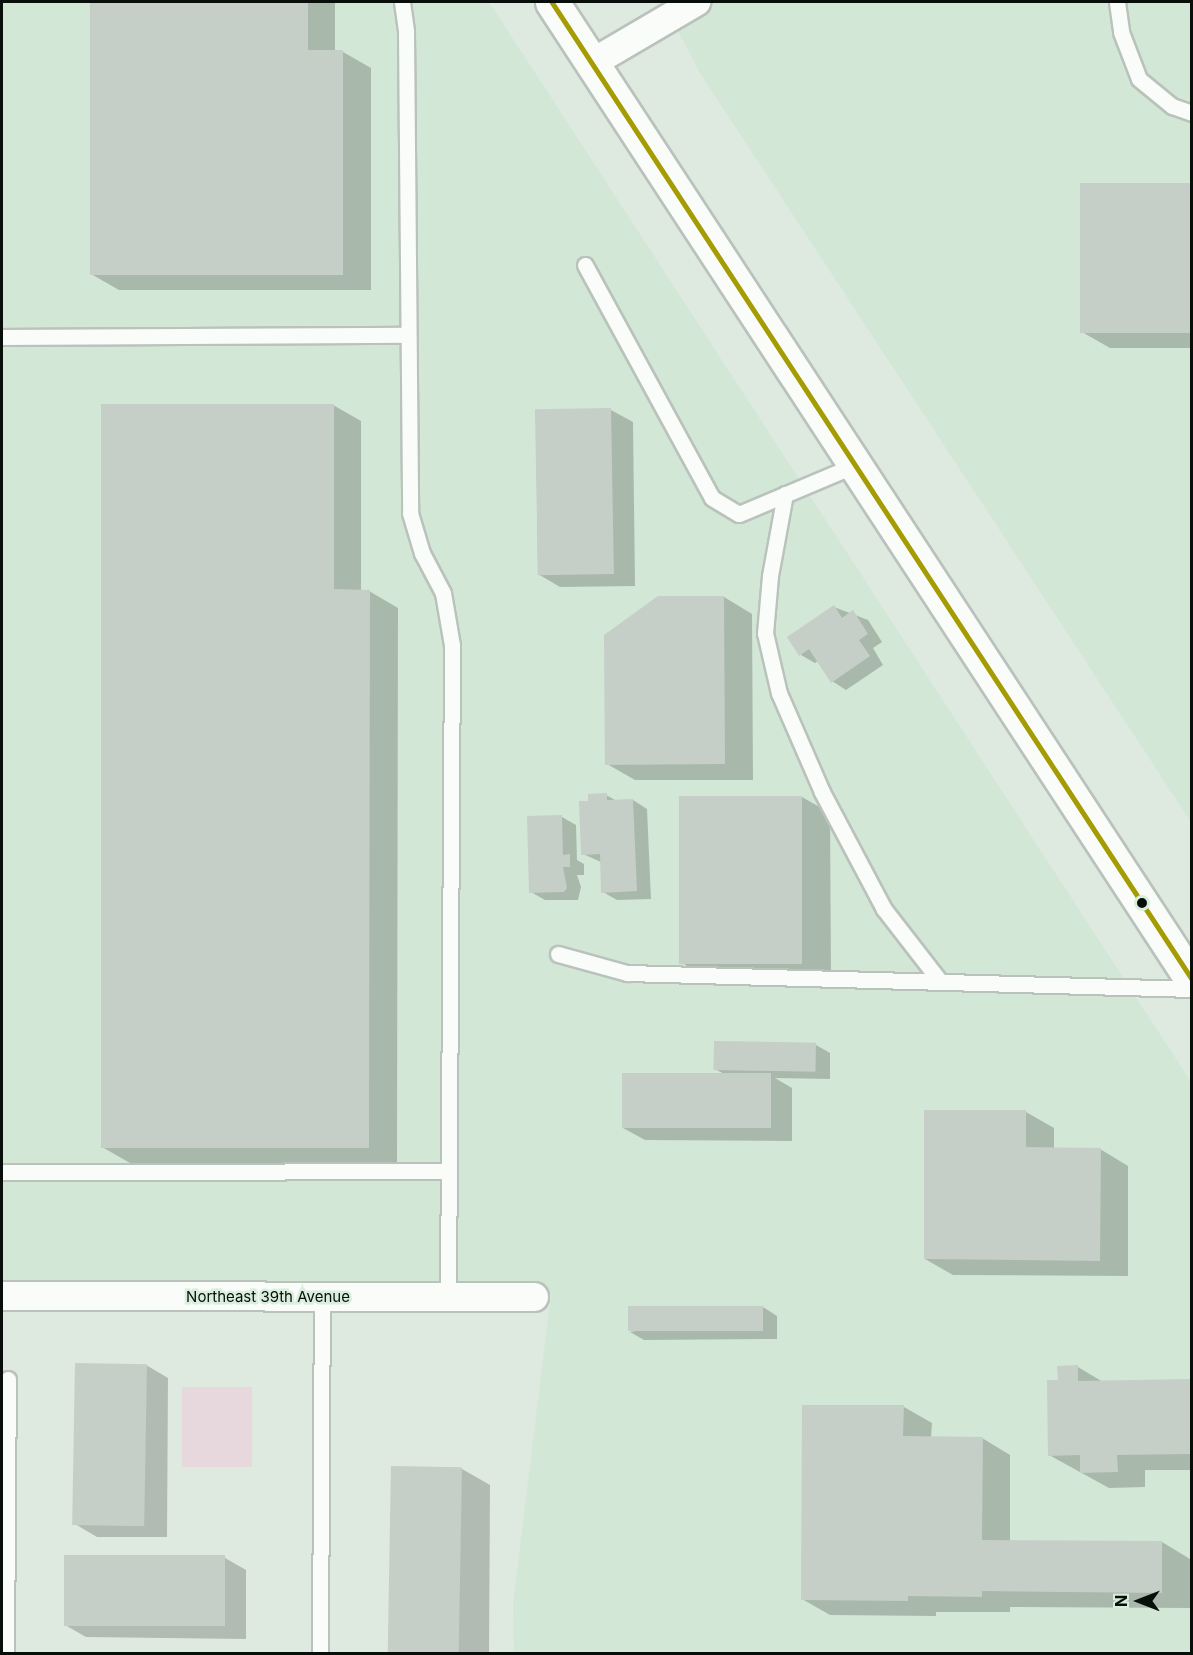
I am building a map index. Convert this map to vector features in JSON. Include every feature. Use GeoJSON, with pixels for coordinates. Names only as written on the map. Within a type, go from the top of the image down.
{"type":"FeatureCollection","features":[{"type":"Feature","properties":{"kind":"main road"},"geometry":{"type":"LineString","coordinates":[[552,2],[1191,980]]}},
{"type":"Feature","properties":{"kind":"street"},"geometry":{"type":"LineString","coordinates":[[592,63],[696,2]]}},
{"type":"Feature","properties":{"kind":"street","name":"Northeast 39th Avenue"},"geometry":{"type":"LineString","coordinates":[[2,1296],[534,1298]]}},
{"type":"Feature","properties":{"kind":"lane"},"geometry":{"type":"LineString","coordinates":[[402,2],[406,32],[410,513],[422,553],[443,592],[452,645],[448,1298]]}},
{"type":"Feature","properties":{"kind":"lane"},"geometry":{"type":"LineString","coordinates":[[1117,2],[1121,32],[1139,79],[1172,106],[1191,113]]}},
{"type":"Feature","properties":{"kind":"lane"},"geometry":{"type":"LineString","coordinates":[[585,266],[712,498],[739,514],[855,465]]}},
{"type":"Feature","properties":{"kind":"lane"},"geometry":{"type":"LineString","coordinates":[[2,337],[408,335]]}},
{"type":"Feature","properties":{"kind":"lane"},"geometry":{"type":"LineString","coordinates":[[785,494],[770,576],[765,633],[779,693],[822,792],[884,909],[939,980]]}},
{"type":"Feature","properties":{"kind":"lane"},"geometry":{"type":"LineString","coordinates":[[558,954],[627,973],[939,980],[1191,989]]}},
{"type":"Feature","properties":{"kind":"lane"},"geometry":{"type":"LineString","coordinates":[[2,1172],[447,1171]]}},
{"type":"Feature","properties":{"kind":"lane"},"geometry":{"type":"LineString","coordinates":[[320,1653],[322,1297]]}},
{"type":"Feature","properties":{"kind":"lane"},"geometry":{"type":"LineString","coordinates":[[6,1653],[8,1379]]}},
{"type":"Feature","properties":{"kind":"shaded area"},"geometry":{"type":"Polygon","coordinates":[[[2,2],[489,2],[1191,1082],[1191,1653],[514,1653],[513,1604],[551,1294],[2,1300],[2,2]]]}},
{"type":"Feature","properties":{"kind":"shaded area"},"geometry":{"type":"Polygon","coordinates":[[[663,2],[1191,2],[1191,822],[700,73],[663,2]]]}},
{"type":"Feature","properties":{"kind":"shaded area"},"geometry":{"type":"Polygon","coordinates":[[[182,1387],[252,1387],[252,1467],[182,1467],[182,1387]]]}},
{"type":"Feature","properties":{"kind":"building"},"geometry":{"type":"Polygon","coordinates":[[[90,2],[308,2],[308,50],[343,50],[343,275],[90,275],[90,2]]]}},
{"type":"Feature","properties":{"kind":"building"},"geometry":{"type":"Polygon","coordinates":[[[1080,183],[1192,183],[1192,333],[1080,333],[1080,183]]]}},
{"type":"Feature","properties":{"kind":"building"},"geometry":{"type":"Polygon","coordinates":[[[101,404],[334,404],[334,589],[370,590],[369,1148],[101,1148],[101,404]]]}},
{"type":"Feature","properties":{"kind":"building"},"geometry":{"type":"Polygon","coordinates":[[[611,408],[614,574],[538,575],[535,409],[611,408]]]}},
{"type":"Feature","properties":{"kind":"building"},"geometry":{"type":"Polygon","coordinates":[[[658,596],[724,596],[725,764],[605,765],[604,635],[658,596]]]}},
{"type":"Feature","properties":{"kind":"building"},"geometry":{"type":"Polygon","coordinates":[[[834,605],[842,618],[853,610],[868,634],[859,640],[870,656],[831,683],[809,649],[799,656],[787,637],[834,605]]]}},
{"type":"Feature","properties":{"kind":"building"},"geometry":{"type":"Polygon","coordinates":[[[607,793],[607,800],[633,799],[637,891],[601,893],[600,854],[581,855],[579,801],[588,801],[588,794],[607,793]]]}},
{"type":"Feature","properties":{"kind":"building"},"geometry":{"type":"Polygon","coordinates":[[[679,796],[802,796],[802,964],[679,964],[679,796]]]}},
{"type":"Feature","properties":{"kind":"building"},"geometry":{"type":"Polygon","coordinates":[[[562,815],[563,855],[570,854],[570,867],[563,867],[567,888],[564,892],[529,893],[527,816],[562,815]]]}},
{"type":"Feature","properties":{"kind":"building"},"geometry":{"type":"Polygon","coordinates":[[[714,1041],[816,1043],[815,1072],[713,1070],[714,1041]]]}},
{"type":"Feature","properties":{"kind":"building"},"geometry":{"type":"Polygon","coordinates":[[[622,1073],[771,1073],[771,1128],[622,1128],[622,1073]]]}},
{"type":"Feature","properties":{"kind":"building"},"geometry":{"type":"Polygon","coordinates":[[[924,1110],[1026,1110],[1026,1147],[1101,1148],[1100,1261],[924,1259],[924,1110]]]}},
{"type":"Feature","properties":{"kind":"building"},"geometry":{"type":"Polygon","coordinates":[[[628,1306],[763,1306],[763,1331],[628,1331],[628,1306]]]}},
{"type":"Feature","properties":{"kind":"building"},"geometry":{"type":"Polygon","coordinates":[[[75,1363],[147,1364],[144,1526],[72,1525],[75,1363]]]}},
{"type":"Feature","properties":{"kind":"building"},"geometry":{"type":"Polygon","coordinates":[[[1078,1365],[1078,1381],[1192,1379],[1192,1454],[1117,1455],[1118,1472],[1080,1473],[1080,1455],[1048,1456],[1047,1380],[1058,1380],[1057,1366],[1078,1365]]]}},
{"type":"Feature","properties":{"kind":"building"},"geometry":{"type":"Polygon","coordinates":[[[802,1405],[904,1405],[903,1436],[983,1437],[982,1540],[1162,1541],[1162,1593],[982,1591],[982,1597],[908,1596],[908,1601],[801,1600],[802,1405]]]}},
{"type":"Feature","properties":{"kind":"building"},"geometry":{"type":"Polygon","coordinates":[[[391,1466],[462,1467],[459,1654],[388,1654],[391,1466]]]}},
{"type":"Feature","properties":{"kind":"building"},"geometry":{"type":"Polygon","coordinates":[[[64,1555],[225,1555],[225,1626],[64,1626],[64,1555]]]}},
{"type":"Feature","properties":{"kind":"transit line"},"geometry":{"type":"LineString","coordinates":[[552,2],[1192,979]]}}]}
